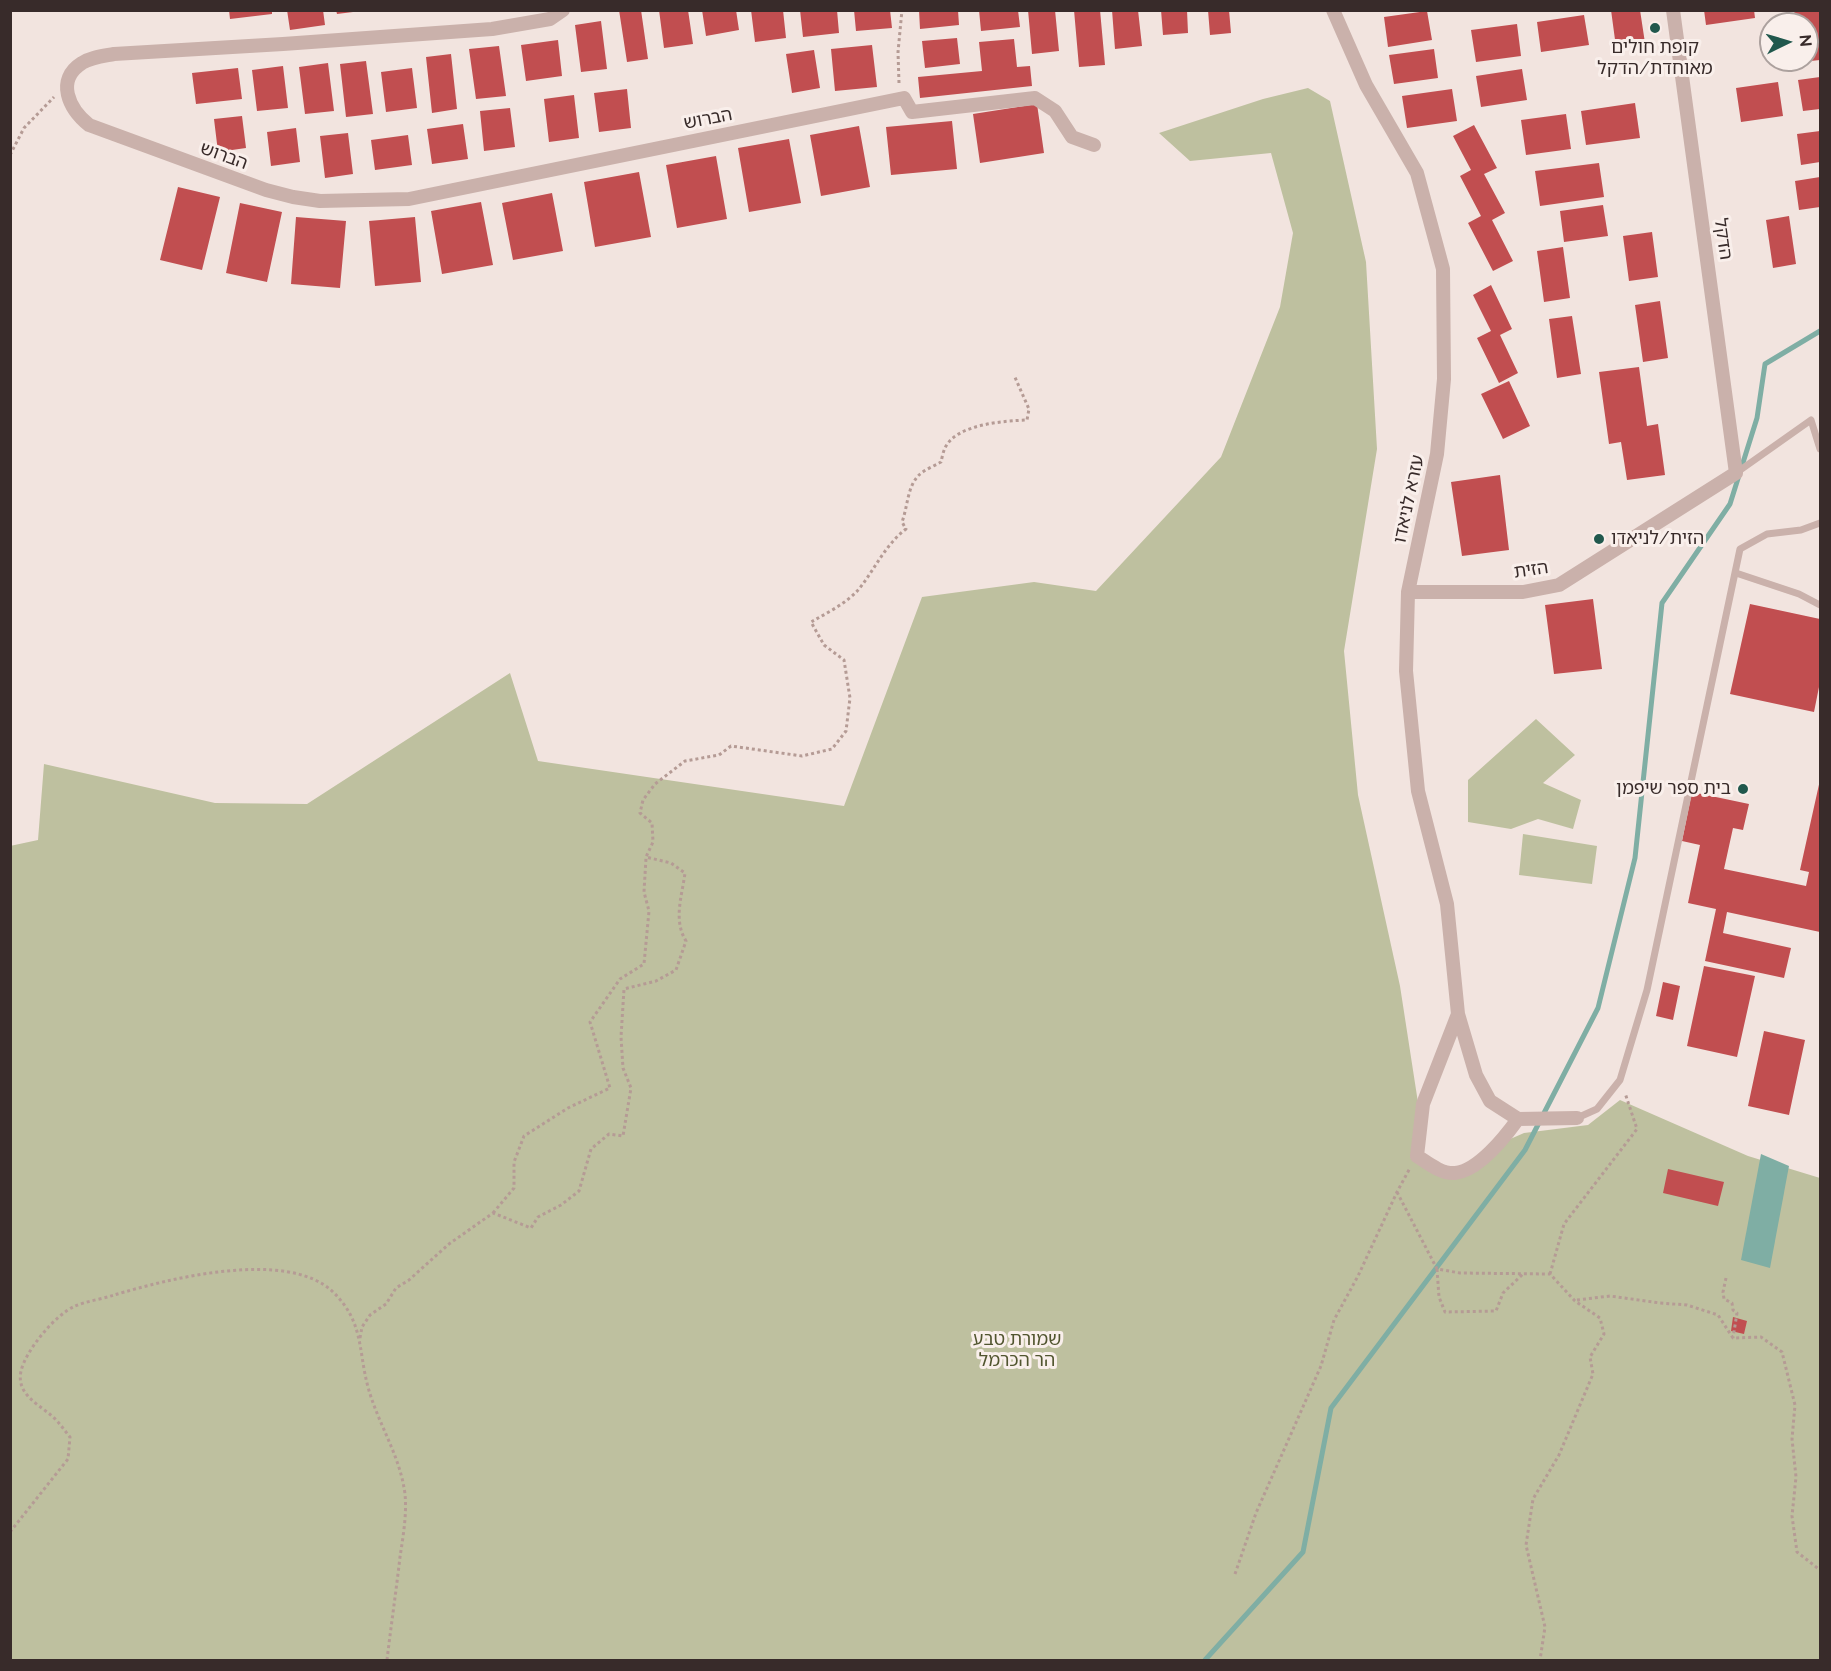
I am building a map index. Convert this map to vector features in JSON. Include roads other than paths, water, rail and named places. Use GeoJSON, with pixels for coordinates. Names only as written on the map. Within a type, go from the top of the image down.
{"type":"FeatureCollection","features":[{"type":"Feature","properties":{"kind":"street","name":"הברוש"},"geometry":{"type":"LineString","coordinates":[[563,10],[550,19],[492,29],[95,57],[81,63],[72,72],[67,82],[68,99],[78,116],[89,125],[266,190],[320,201],[409,199],[904,98],[912,112],[1035,98],[1055,111],[1072,136],[1094,145]]}},
{"type":"Feature","properties":{"kind":"street","name":"עזרא לניאדו"},"geometry":{"type":"LineString","coordinates":[[1333,10],[1366,85],[1417,173],[1443,269],[1444,379],[1437,454],[1408,592],[1406,671],[1418,791],[1447,904],[1458,1014],[1476,1075],[1490,1101],[1518,1119],[1502,1140],[1469,1169],[1454,1173],[1438,1169],[1417,1156],[1423,1104],[1458,1014]]}},
{"type":"Feature","properties":{"kind":"street","name":"הדקל"},"geometry":{"type":"LineString","coordinates":[[1674,10],[1736,473]]}},
{"type":"Feature","properties":{"kind":"street","name":"הזית"},"geometry":{"type":"LineString","coordinates":[[1408,592],[1523,592],[1559,585],[1736,473]]}},
{"type":"Feature","properties":{"kind":"street"},"geometry":{"type":"LineString","coordinates":[[1518,1119],[1577,1118]]}},
{"type":"Feature","properties":{"kind":"lane"},"geometry":{"type":"LineString","coordinates":[[1736,473],[1811,420],[1821,448]]}},
{"type":"Feature","properties":{"kind":"lane"},"geometry":{"type":"LineString","coordinates":[[1577,1118],[1597,1109],[1620,1080],[1647,990],[1740,549],[1767,534],[1801,530],[1821,523]]}},
{"type":"Feature","properties":{"kind":"lane"},"geometry":{"type":"LineString","coordinates":[[1736,573],[1798,594],[1821,605]]}},
{"type":"Feature","properties":{"kind":"water"},"geometry":{"type":"Polygon","coordinates":[[[1761,1154],[1789,1166],[1770,1268],[1741,1260],[1761,1154]]]}},
{"type":"Feature","properties":{"kind":"waterway"},"geometry":{"type":"LineString","coordinates":[[1205,1660],[1303,1552],[1331,1408],[1525,1150],[1598,1008],[1635,858],[1662,603],[1730,504],[1757,418],[1765,364],[1820,331]]}},
{"type":"Feature","properties":{"kind":"place","name":"קופת חולים מאוחדת/הדקל"},"geometry":{"type":"Point","coordinates":[1655,28]}},
{"type":"Feature","properties":{"kind":"place","name":"הזית/לניאדו"},"geometry":{"type":"Point","coordinates":[1599,539]}},
{"type":"Feature","properties":{"kind":"place","name":"בית ספר שיפמן"},"geometry":{"type":"Point","coordinates":[1743,789]}},
{"type":"Feature","properties":{"kind":"park label","name":"שמורת טבע הר הכרמל"},"geometry":{"type":"Point","coordinates":[1017,1350]}}]}
